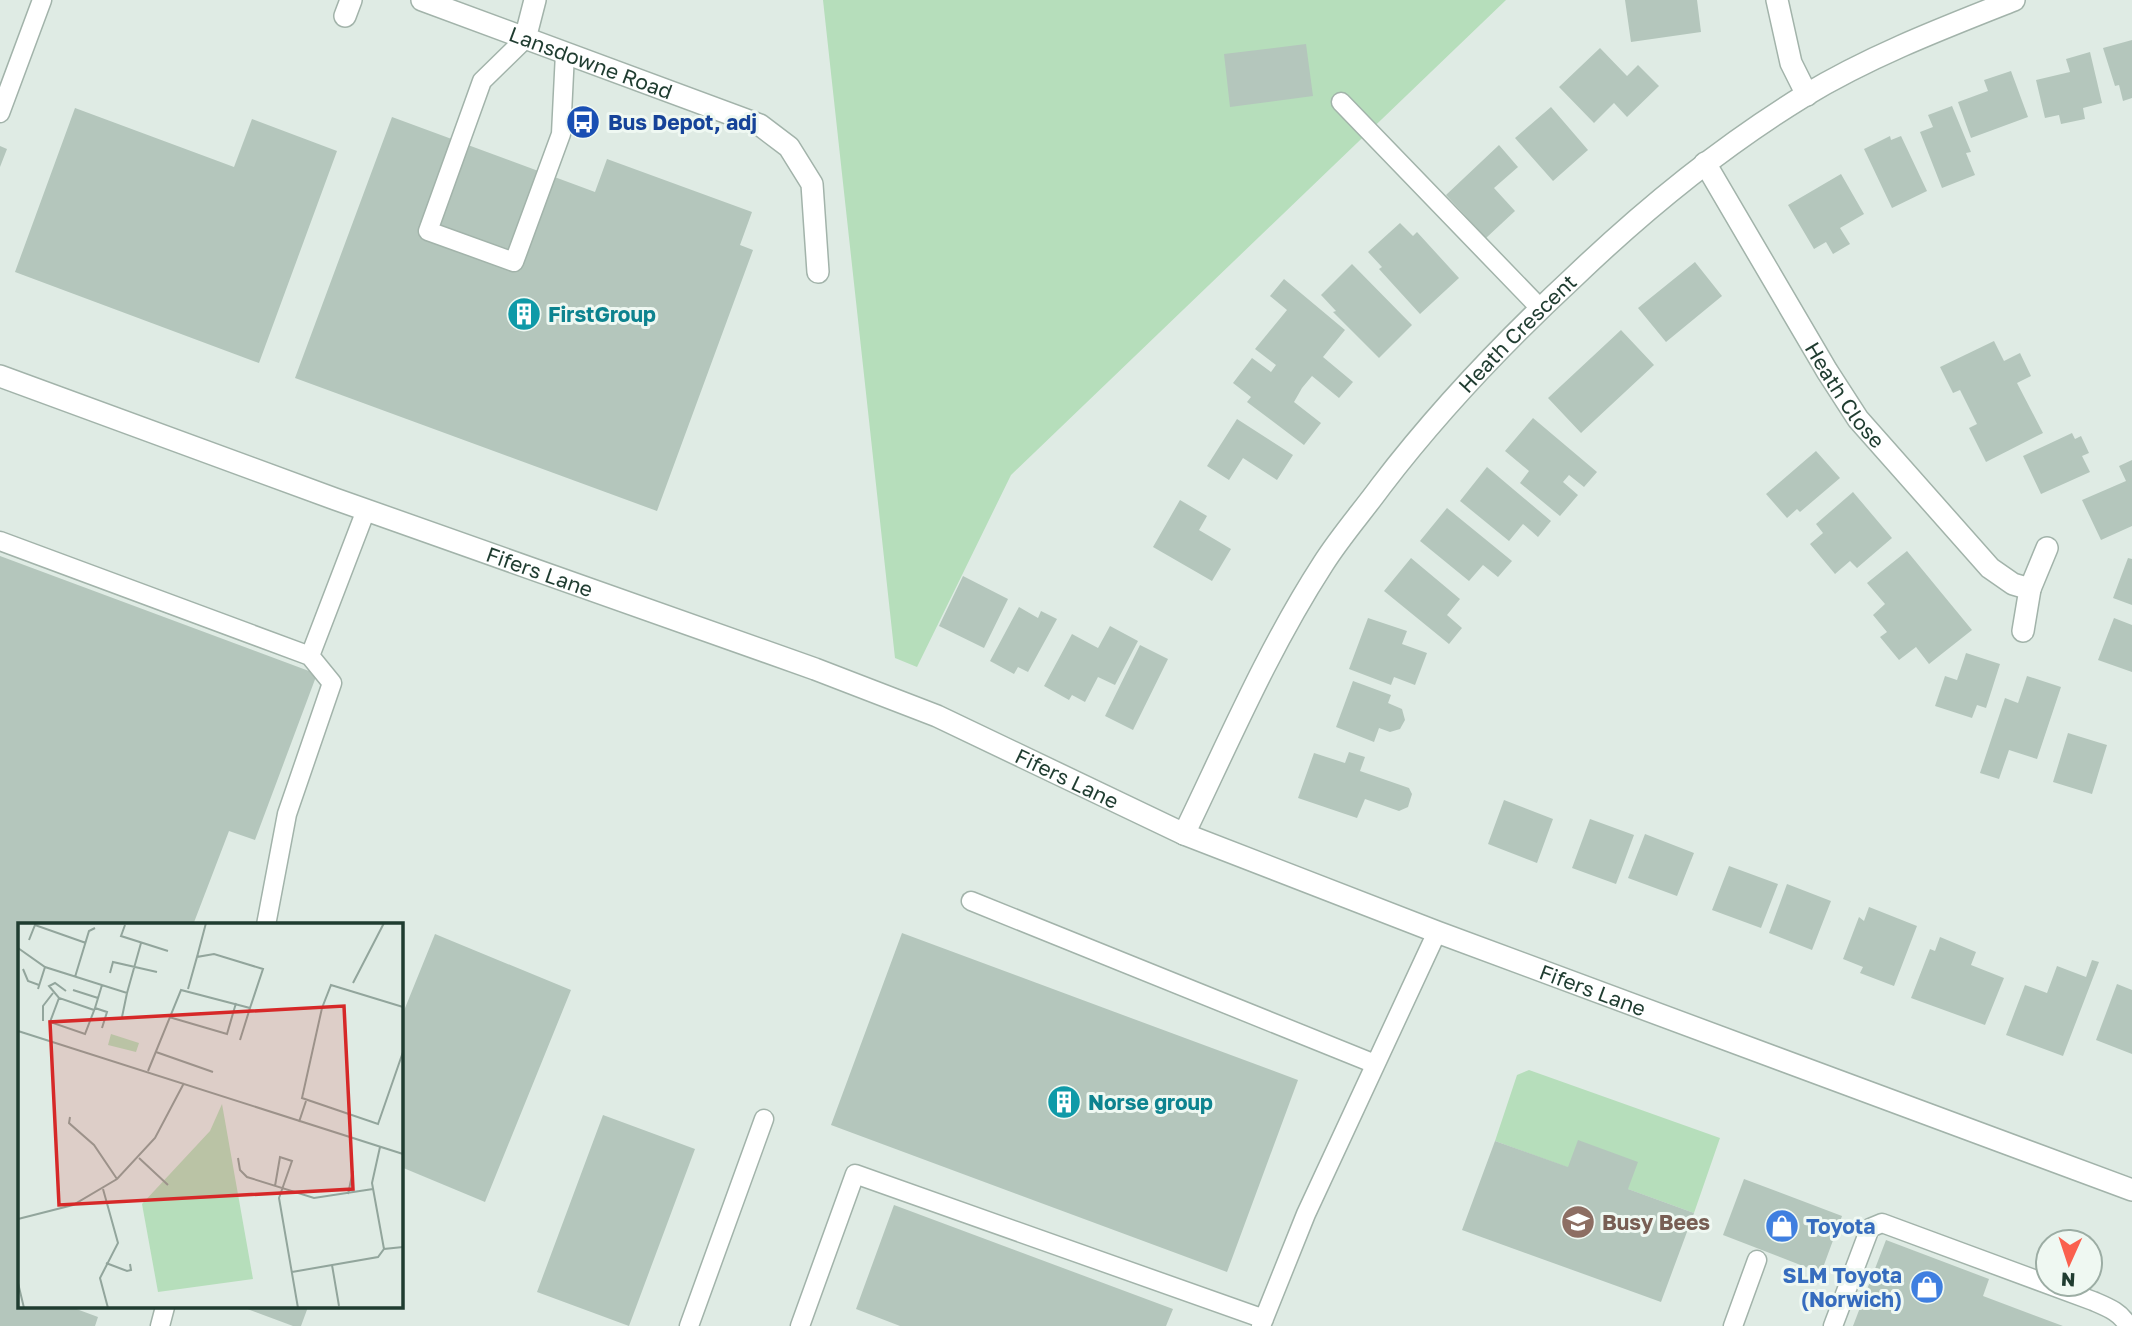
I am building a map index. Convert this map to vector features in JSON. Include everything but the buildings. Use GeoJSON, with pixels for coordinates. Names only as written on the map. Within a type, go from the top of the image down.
{"type":"FeatureCollection","features":[{"type":"Feature","properties":{"kind":"street","name":"Lansdowne Road"},"geometry":{"type":"LineString","coordinates":[[422,0],[760,125],[789,147],[813,184],[818,272]]}},
{"type":"Feature","properties":{"kind":"street"},"geometry":{"type":"LineString","coordinates":[[525,39],[535,0]]}},
{"type":"Feature","properties":{"kind":"street"},"geometry":{"type":"LineString","coordinates":[[1777,0],[1791,63],[1807,95]]}},
{"type":"Feature","properties":{"kind":"street","name":"Heath Crescent"},"geometry":{"type":"LineString","coordinates":[[1184,834],[1266,664],[1323,562],[1415,442],[1478,371],[1540,308],[1619,233],[1705,163],[1807,95],[1922,36],[2014,0]]}},
{"type":"Feature","properties":{"kind":"street","name":"Heath Close"},"geometry":{"type":"LineString","coordinates":[[1705,163],[1858,419],[1990,568],[2013,584],[2030,589]]}},
{"type":"Feature","properties":{"kind":"street","name":"Fifers Lane"},"geometry":{"type":"LineString","coordinates":[[0,376],[366,510],[815,669],[937,716],[1184,834],[1437,932],[2132,1190]]}},
{"type":"Feature","properties":{"kind":"street"},"geometry":{"type":"LineString","coordinates":[[2023,631],[2030,589],[2047,548]]}},
{"type":"Feature","properties":{"kind":"lane"},"geometry":{"type":"LineString","coordinates":[[0,113],[42,0]]}},
{"type":"Feature","properties":{"kind":"lane"},"geometry":{"type":"LineString","coordinates":[[525,39],[482,81],[428,231],[514,262],[561,134],[565,53]]}},
{"type":"Feature","properties":{"kind":"lane"},"geometry":{"type":"LineString","coordinates":[[1340,102],[1540,308]]}},
{"type":"Feature","properties":{"kind":"lane"},"geometry":{"type":"LineString","coordinates":[[310,656],[366,510]]}},
{"type":"Feature","properties":{"kind":"lane"},"geometry":{"type":"LineString","coordinates":[[0,541],[310,656],[332,683],[287,814],[266,923]]}},
{"type":"Feature","properties":{"kind":"lane"},"geometry":{"type":"LineString","coordinates":[[971,901],[1375,1064]]}},
{"type":"Feature","properties":{"kind":"lane"},"geometry":{"type":"LineString","coordinates":[[800,1326],[855,1174],[1262,1322],[1306,1214],[1437,932]]}},
{"type":"Feature","properties":{"kind":"lane"},"geometry":{"type":"LineString","coordinates":[[689,1326],[764,1119]]}},
{"type":"Feature","properties":{"kind":"lane"},"geometry":{"type":"LineString","coordinates":[[1833,1326],[1870,1228],[1882,1223],[2113,1309],[2128,1322],[2128,1326]]}},
{"type":"Feature","properties":{"kind":"lane"},"geometry":{"type":"LineString","coordinates":[[1733,1326],[1757,1260]]}},
{"type":"Feature","properties":{"kind":"lane"},"geometry":{"type":"LineString","coordinates":[[160,1326],[165,1308]]}},
{"type":"Feature","properties":{"kind":"green space"},"geometry":{"type":"Polygon","coordinates":[[[823,0],[1506,0],[1011,475],[917,667],[895,658],[823,0]]]}},
{"type":"Feature","properties":{"kind":"green space"},"geometry":{"type":"Polygon","coordinates":[[[1529,1070],[1720,1138],[1694,1213],[1495,1141],[1517,1075],[1529,1070]]]}},
{"type":"Feature","properties":{"kind":"place","name":"Bus Depot, adj"},"geometry":{"type":"Point","coordinates":[583,122]}},
{"type":"Feature","properties":{"kind":"place","name":"FirstGroup"},"geometry":{"type":"Point","coordinates":[524,314]}},
{"type":"Feature","properties":{"kind":"place","name":"Norse group"},"geometry":{"type":"Point","coordinates":[1064,1102]}},
{"type":"Feature","properties":{"kind":"place","name":"Busy Bees"},"geometry":{"type":"Point","coordinates":[1578,1222]}},
{"type":"Feature","properties":{"kind":"place","name":"Toyota"},"geometry":{"type":"Point","coordinates":[1782,1226]}},
{"type":"Feature","properties":{"kind":"place","name":"SLM Toyota (Norwich)"},"geometry":{"type":"Point","coordinates":[1927,1287]}}]}
